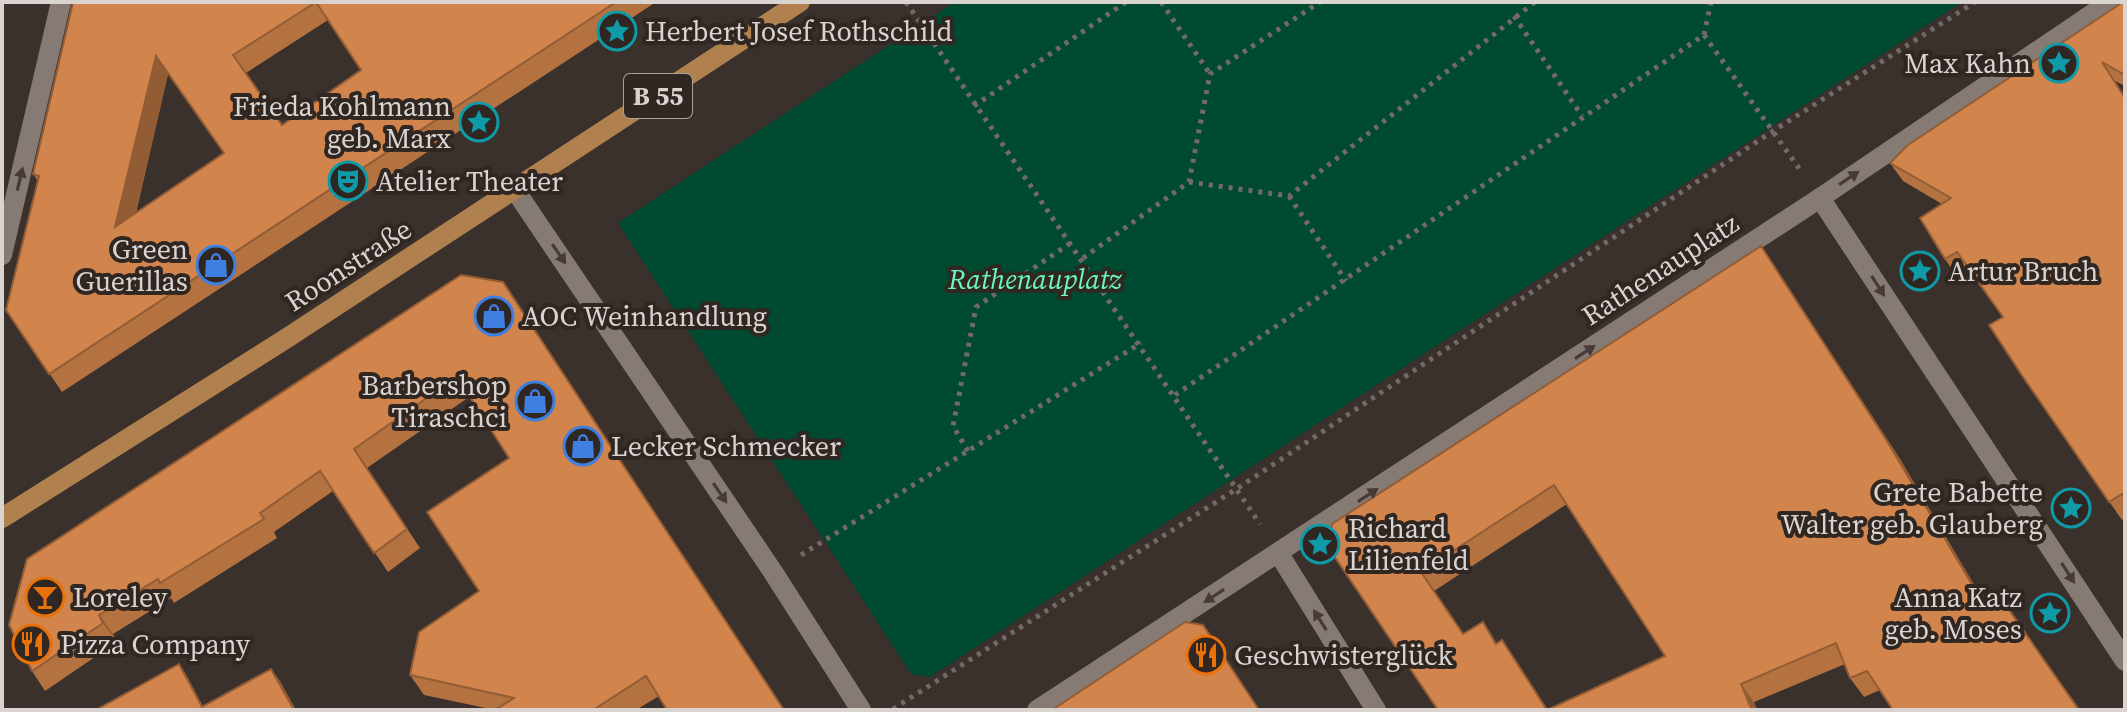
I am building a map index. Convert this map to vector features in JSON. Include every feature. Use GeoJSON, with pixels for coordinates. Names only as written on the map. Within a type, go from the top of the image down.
{"type":"FeatureCollection","features":[{"type":"Feature","properties":{"kind":"main road","name":"Roonstraße"},"geometry":{"type":"LineString","coordinates":[[2,518],[515,190],[800,2]]}},
{"type":"Feature","properties":{"kind":"street"},"geometry":{"type":"LineString","coordinates":[[2,255],[61,2]]}},
{"type":"Feature","properties":{"kind":"street","name":"Rathenauplatz"},"geometry":{"type":"LineString","coordinates":[[1037,710],[1820,198],[2110,2]]}},
{"type":"Feature","properties":{"kind":"street"},"geometry":{"type":"LineString","coordinates":[[515,190],[773,572],[861,710]]}},
{"type":"Feature","properties":{"kind":"street"},"geometry":{"type":"LineString","coordinates":[[1820,198],[2125,661]]}},
{"type":"Feature","properties":{"kind":"street"},"geometry":{"type":"LineString","coordinates":[[1279,554],[1376,710]]}},
{"type":"Feature","properties":{"kind":"path"},"geometry":{"type":"LineString","coordinates":[[906,2],[974,106],[1141,343],[1279,554]]}},
{"type":"Feature","properties":{"kind":"path"},"geometry":{"type":"LineString","coordinates":[[974,106],[1126,2]]}},
{"type":"Feature","properties":{"kind":"path"},"geometry":{"type":"LineString","coordinates":[[1083,258],[1189,182],[1210,74],[1161,2]]}},
{"type":"Feature","properties":{"kind":"path"},"geometry":{"type":"LineString","coordinates":[[1210,74],[1320,2]]}},
{"type":"Feature","properties":{"kind":"path"},"geometry":{"type":"LineString","coordinates":[[1189,182],[1289,196],[1535,2]]}},
{"type":"Feature","properties":{"kind":"path"},"geometry":{"type":"LineString","coordinates":[[1175,395],[1704,35],[1711,2]]}},
{"type":"Feature","properties":{"kind":"path"},"geometry":{"type":"LineString","coordinates":[[893,710],[1238,488],[1773,131],[1975,2]]}},
{"type":"Feature","properties":{"kind":"path"},"geometry":{"type":"LineString","coordinates":[[1514,16],[1582,116]]}},
{"type":"Feature","properties":{"kind":"path"},"geometry":{"type":"LineString","coordinates":[[1704,35],[1820,198]]}},
{"type":"Feature","properties":{"kind":"path"},"geometry":{"type":"LineString","coordinates":[[1289,196],[1346,281]]}},
{"type":"Feature","properties":{"kind":"path"},"geometry":{"type":"LineString","coordinates":[[968,451],[953,426],[976,307],[1072,242]]}},
{"type":"Feature","properties":{"kind":"path"},"geometry":{"type":"LineString","coordinates":[[773,572],[1141,343]]}},
{"type":"Feature","properties":{"kind":"green space","name":"Rathenauplatz"},"geometry":{"type":"Polygon","coordinates":[[[955,2],[1962,2],[930,677],[911,674],[618,223],[955,2]]]}},
{"type":"Feature","properties":{"kind":"building"},"geometry":{"type":"Polygon","coordinates":[[[73,2],[316,2],[616,2],[49,374],[6,310],[39,176],[33,174],[73,2]],[[316,2],[233,55],[282,125],[361,70],[316,2]],[[156,56],[115,227],[224,153],[156,56]]]}},
{"type":"Feature","properties":{"kind":"building"},"geometry":{"type":"Polygon","coordinates":[[[2123,2],[2125,75],[2102,62],[2125,98],[2125,499],[2122,494],[2109,502],[1989,325],[2003,317],[1957,252],[1945,259],[1920,218],[1951,198],[1890,163],[1908,145],[2123,2]]]}},
{"type":"Feature","properties":{"kind":"building"},"geometry":{"type":"Polygon","coordinates":[[[1761,246],[1887,441],[1973,586],[1998,609],[2005,604],[2079,710],[1893,710],[1867,671],[1850,678],[1836,643],[1741,684],[1752,710],[1547,710],[1438,710],[1328,547],[1332,524],[1761,246]],[[1554,485],[1421,572],[1463,634],[1483,622],[1496,644],[1502,640],[1547,710],[1665,656],[1554,485]]]}},
{"type":"Feature","properties":{"kind":"building"},"geometry":{"type":"Polygon","coordinates":[[[461,275],[503,282],[784,710],[667,710],[646,676],[593,710],[495,710],[514,698],[410,675],[419,632],[479,591],[427,512],[509,458],[457,377],[354,449],[407,529],[374,553],[320,471],[260,513],[264,519],[160,583],[158,579],[99,615],[103,623],[32,671],[9,625],[27,559],[461,275]]]}},
{"type":"Feature","properties":{"kind":"building"},"geometry":{"type":"Polygon","coordinates":[[[1185,622],[1203,625],[1259,710],[1052,710],[1185,622]]]}},
{"type":"Feature","properties":{"kind":"building"},"geometry":{"type":"Polygon","coordinates":[[[179,664],[202,707],[271,669],[294,710],[96,710],[179,664]]]}},
{"type":"Feature","properties":{"kind":"place","name":"Herbert Josef Rothschild"},"geometry":{"type":"Point","coordinates":[617,31]}},
{"type":"Feature","properties":{"kind":"place","name":"Max Kahn"},"geometry":{"type":"Point","coordinates":[2059,63]}},
{"type":"Feature","properties":{"kind":"place","name":"Frieda Kohlmann geb. Marx"},"geometry":{"type":"Point","coordinates":[479,122]}},
{"type":"Feature","properties":{"kind":"place","name":"Atelier Theater"},"geometry":{"type":"Point","coordinates":[348,181]}},
{"type":"Feature","properties":{"kind":"place","name":"Green Guerillas"},"geometry":{"type":"Point","coordinates":[216,265]}},
{"type":"Feature","properties":{"kind":"place","name":"Artur Bruch"},"geometry":{"type":"Point","coordinates":[1920,271]}},
{"type":"Feature","properties":{"kind":"place","name":"AOC Weinhandlung"},"geometry":{"type":"Point","coordinates":[494,316]}},
{"type":"Feature","properties":{"kind":"place","name":"Barbershop Tiraschci"},"geometry":{"type":"Point","coordinates":[535,401]}},
{"type":"Feature","properties":{"kind":"place","name":"Lecker Schmecker"},"geometry":{"type":"Point","coordinates":[583,446]}},
{"type":"Feature","properties":{"kind":"place","name":"Grete Babette Walter geb. Glauberg"},"geometry":{"type":"Point","coordinates":[2071,508]}},
{"type":"Feature","properties":{"kind":"place","name":"Richard Lilienfeld"},"geometry":{"type":"Point","coordinates":[1320,544]}},
{"type":"Feature","properties":{"kind":"place","name":"Loreley"},"geometry":{"type":"Point","coordinates":[45,597]}},
{"type":"Feature","properties":{"kind":"place","name":"Anna Katz geb. Moses"},"geometry":{"type":"Point","coordinates":[2050,613]}},
{"type":"Feature","properties":{"kind":"place","name":"Pizza Company"},"geometry":{"type":"Point","coordinates":[32,644]}},
{"type":"Feature","properties":{"kind":"place","name":"Geschwisterglück"},"geometry":{"type":"Point","coordinates":[1206,655]}}]}
